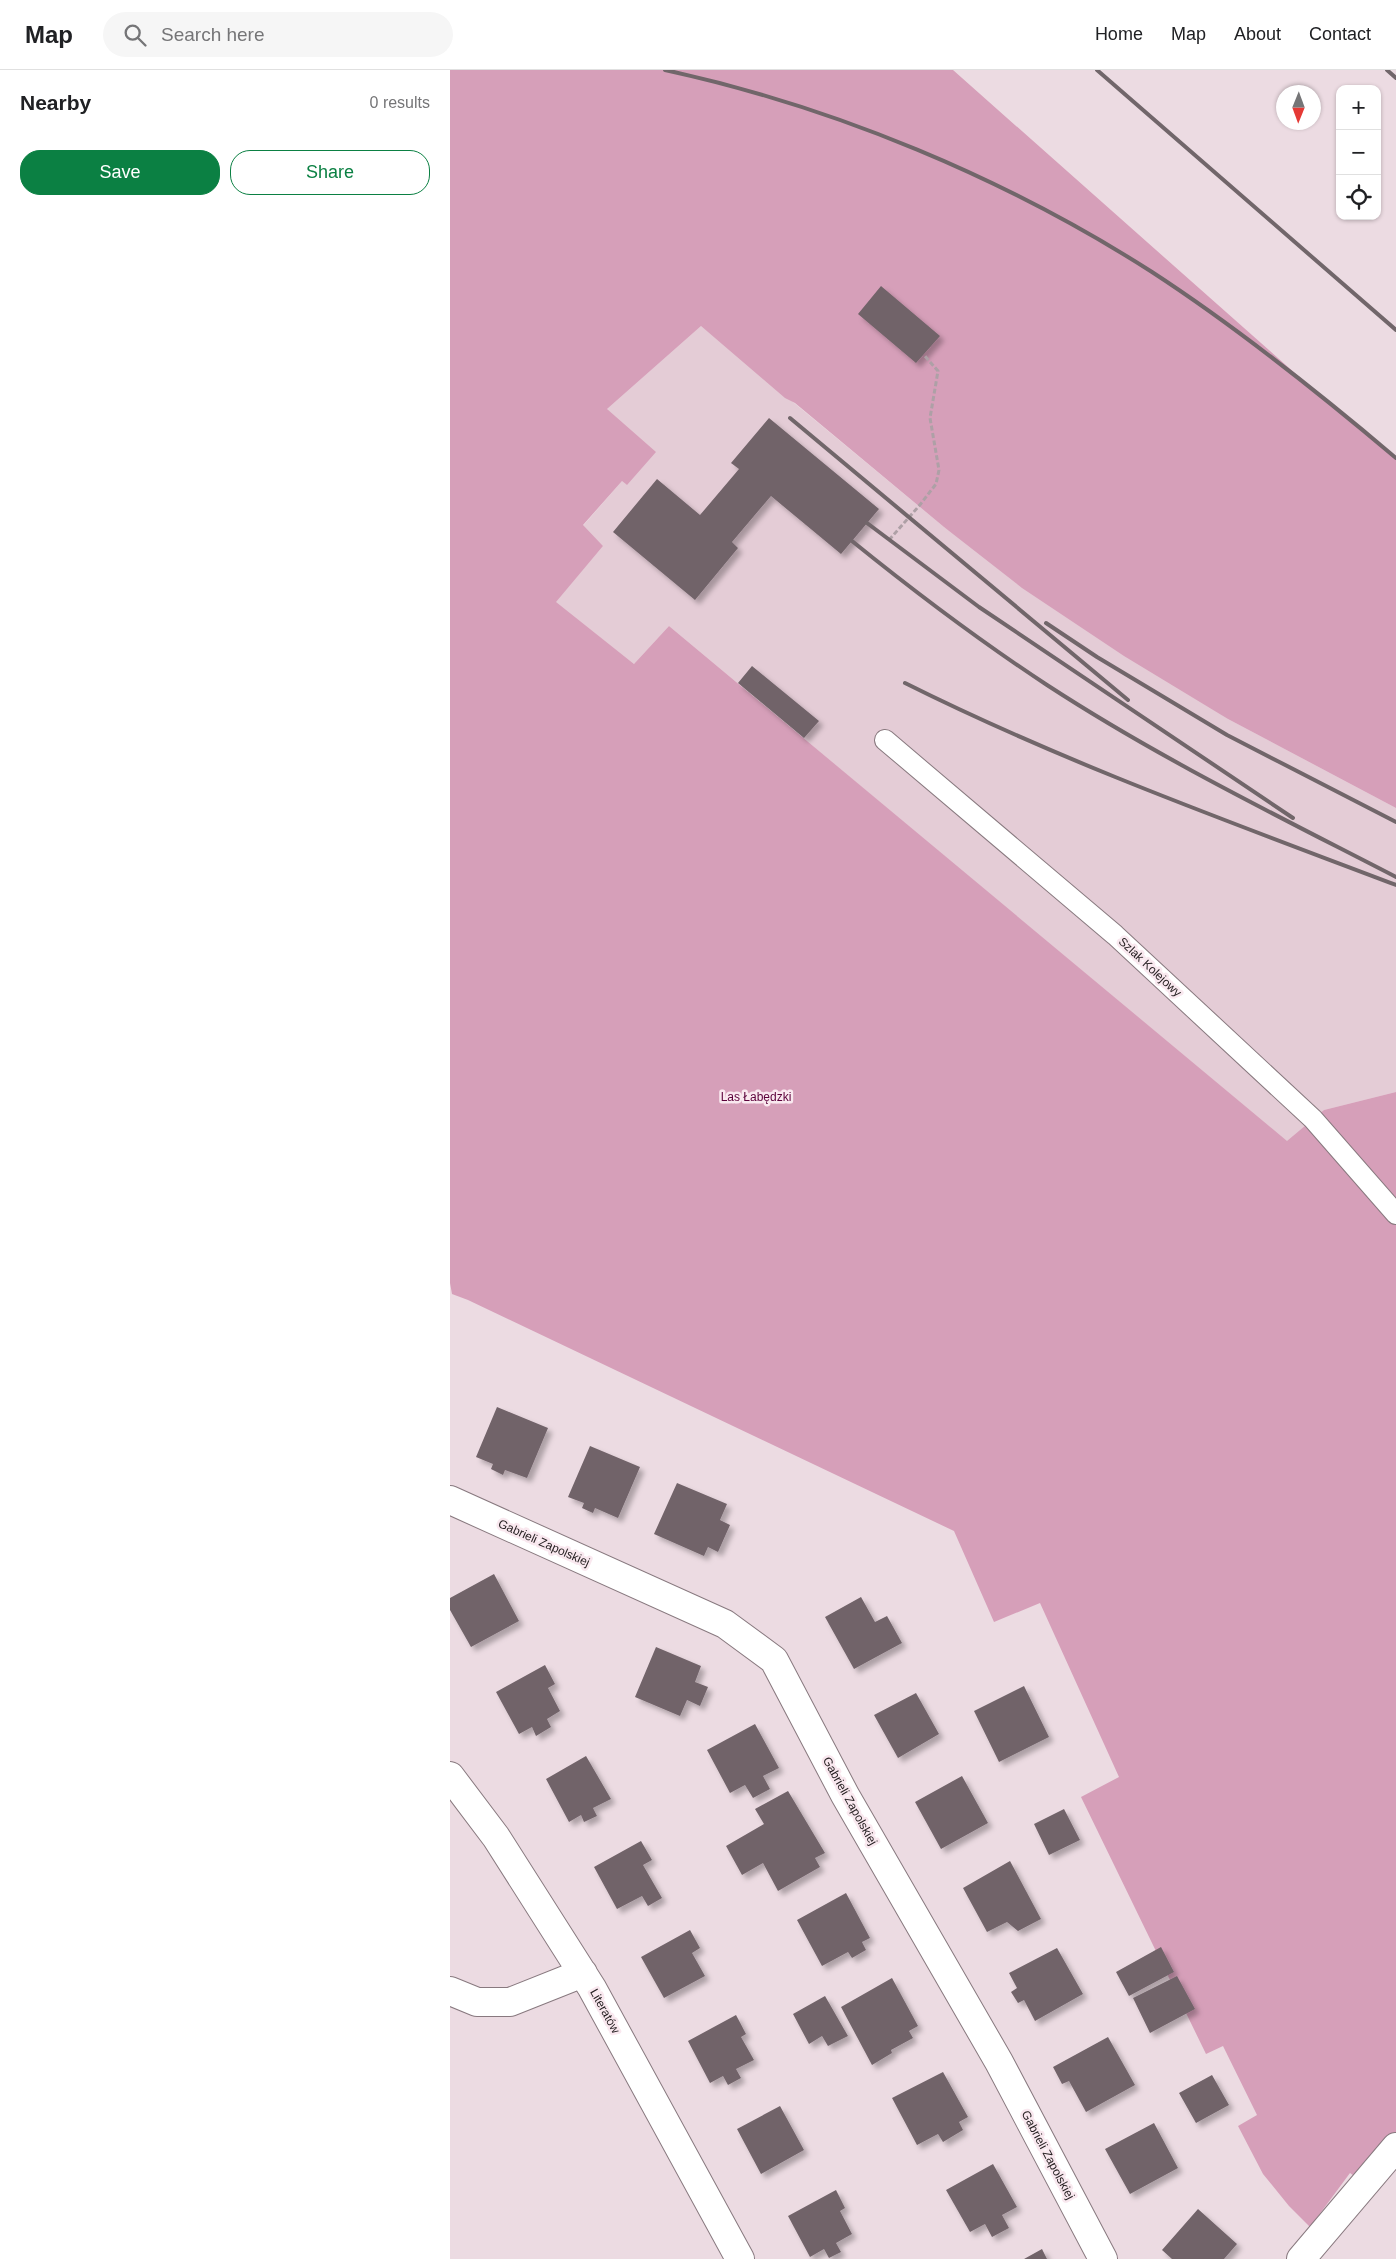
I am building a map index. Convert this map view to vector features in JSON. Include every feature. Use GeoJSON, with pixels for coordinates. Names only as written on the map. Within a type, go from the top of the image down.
{"type":"FeatureCollection","features":[{"type":"Feature","properties":{"kind":"street","name":"Gabrieli Zapolskiej"},"geometry":{"type":"LineString","coordinates":[[450,1500],[725,1624],[774,1660],[845,1795],[999,2062],[1103,2259]]}},
{"type":"Feature","properties":{"kind":"street","name":"Literatów"},"geometry":{"type":"LineString","coordinates":[[450,1776],[496,1837],[583,1973],[740,2259]]}},
{"type":"Feature","properties":{"kind":"street"},"geometry":{"type":"LineString","coordinates":[[450,1991],[478,2002],[510,2002],[583,1973]]}},
{"type":"Feature","properties":{"kind":"street"},"geometry":{"type":"LineString","coordinates":[[1301,2259],[1396,2147]]}},
{"type":"Feature","properties":{"kind":"lane","name":"Szlak Kolejowy"},"geometry":{"type":"LineString","coordinates":[[885,740],[1130,949],[1313,1119],[1396,1214]]}},
{"type":"Feature","properties":{"kind":"path"},"geometry":{"type":"LineString","coordinates":[[889,540],[920,506],[936,484],[939,470],[930,418],[938,371],[924,354]]}},
{"type":"Feature","properties":{"kind":"shaded area"},"geometry":{"type":"Polygon","coordinates":[[[701,326],[944,527],[1228,719],[1396,808],[1396,1092],[1324,1110],[1287,1142],[669,626],[634,664],[555,602],[603,546],[583,526],[622,481],[627,485],[607,409],[701,326]]]}},
{"type":"Feature","properties":{"kind":"green space","name":"Las Łabędzki"},"geometry":{"type":"Polygon","coordinates":[[[450,70],[953,70],[1306,383],[1396,458],[1396,808],[1228,719],[1124,656],[1022,588],[944,527],[795,403],[785,398],[701,326],[607,409],[656,452],[627,485],[622,481],[583,525],[603,546],[556,602],[634,664],[669,626],[1287,1141],[1324,1110],[1396,1092],[1396,2169],[1375,2191],[1350,2173],[1310,2227],[1289,2206],[1263,2174],[1238,2126],[1257,2115],[1223,2046],[1206,2054],[1081,1797],[1119,1777],[1040,1603],[994,1622],[954,1531],[452,1294],[450,1283],[450,70]]]}},
{"type":"Feature","properties":{"kind":"building"},"geometry":{"type":"Polygon","coordinates":[[[881,286],[940,336],[916,363],[858,314],[881,286]]]}},
{"type":"Feature","properties":{"kind":"building"},"geometry":{"type":"Polygon","coordinates":[[[769,418],[879,509],[841,554],[771,496],[732,542],[738,548],[695,600],[613,532],[657,479],[700,515],[739,469],[731,463],[769,418]]]}},
{"type":"Feature","properties":{"kind":"building"},"geometry":{"type":"Polygon","coordinates":[[[752,666],[819,721],[804,738],[738,683],[752,666]]]}},
{"type":"Feature","properties":{"kind":"building"},"geometry":{"type":"Polygon","coordinates":[[[497,1407],[548,1428],[527,1478],[505,1470],[503,1475],[491,1469],[493,1464],[476,1457],[497,1407]]]}},
{"type":"Feature","properties":{"kind":"building"},"geometry":{"type":"Polygon","coordinates":[[[590,1446],[640,1467],[618,1518],[595,1508],[593,1513],[582,1508],[584,1503],[568,1497],[590,1446]]]}},
{"type":"Feature","properties":{"kind":"building"},"geometry":{"type":"Polygon","coordinates":[[[677,1483],[727,1504],[720,1520],[730,1525],[718,1552],[708,1547],[704,1556],[654,1534],[677,1483]]]}},
{"type":"Feature","properties":{"kind":"building"},"geometry":{"type":"Polygon","coordinates":[[[494,1574],[519,1621],[471,1647],[450,1610],[450,1598],[494,1574]]]}},
{"type":"Feature","properties":{"kind":"building"},"geometry":{"type":"Polygon","coordinates":[[[861,1597],[875,1622],[887,1616],[902,1643],[854,1669],[825,1617],[861,1597]]]}},
{"type":"Feature","properties":{"kind":"building"},"geometry":{"type":"Polygon","coordinates":[[[656,1647],[701,1666],[695,1682],[708,1687],[700,1706],[687,1700],[680,1716],[635,1697],[656,1647]]]}},
{"type":"Feature","properties":{"kind":"building"},"geometry":{"type":"Polygon","coordinates":[[[545,1665],[555,1684],[548,1688],[560,1711],[547,1719],[551,1727],[536,1736],[532,1727],[519,1734],[496,1692],[545,1665]]]}},
{"type":"Feature","properties":{"kind":"building"},"geometry":{"type":"Polygon","coordinates":[[[1024,1686],[1049,1737],[999,1762],[974,1711],[1024,1686]]]}},
{"type":"Feature","properties":{"kind":"building"},"geometry":{"type":"Polygon","coordinates":[[[916,1693],[939,1734],[898,1758],[874,1715],[916,1693]]]}},
{"type":"Feature","properties":{"kind":"building"},"geometry":{"type":"Polygon","coordinates":[[[755,1724],[779,1768],[763,1776],[770,1789],[753,1798],[745,1785],[730,1793],[707,1750],[755,1724]]]}},
{"type":"Feature","properties":{"kind":"building"},"geometry":{"type":"Polygon","coordinates":[[[586,1756],[611,1799],[593,1808],[597,1816],[584,1822],[581,1815],[569,1822],[546,1779],[586,1756]]]}},
{"type":"Feature","properties":{"kind":"building"},"geometry":{"type":"Polygon","coordinates":[[[962,1776],[988,1823],[941,1849],[915,1802],[962,1776]]]}},
{"type":"Feature","properties":{"kind":"building"},"geometry":{"type":"Polygon","coordinates":[[[788,1791],[825,1853],[815,1858],[820,1867],[778,1891],[763,1863],[742,1875],[726,1846],[764,1824],[755,1809],[788,1791]]]}},
{"type":"Feature","properties":{"kind":"building"},"geometry":{"type":"Polygon","coordinates":[[[1064,1809],[1080,1840],[1049,1855],[1034,1824],[1064,1809]]]}},
{"type":"Feature","properties":{"kind":"building"},"geometry":{"type":"Polygon","coordinates":[[[641,1841],[652,1860],[643,1865],[662,1898],[648,1906],[642,1896],[617,1909],[594,1867],[641,1841]]]}},
{"type":"Feature","properties":{"kind":"building"},"geometry":{"type":"Polygon","coordinates":[[[1010,1861],[1041,1919],[1018,1931],[1007,1922],[987,1932],[963,1888],[1010,1861]]]}},
{"type":"Feature","properties":{"kind":"building"},"geometry":{"type":"Polygon","coordinates":[[[846,1893],[870,1938],[862,1942],[866,1950],[852,1958],[848,1952],[822,1966],[797,1920],[846,1893]]]}},
{"type":"Feature","properties":{"kind":"building"},"geometry":{"type":"Polygon","coordinates":[[[690,1930],[700,1948],[692,1953],[705,1976],[664,1998],[641,1957],[690,1930]]]}},
{"type":"Feature","properties":{"kind":"building"},"geometry":{"type":"Polygon","coordinates":[[[1161,1947],[1174,1972],[1129,1996],[1116,1972],[1161,1947]]]}},
{"type":"Feature","properties":{"kind":"building"},"geometry":{"type":"Polygon","coordinates":[[[1057,1948],[1083,1994],[1035,2021],[1024,2000],[1018,2003],[1011,1992],[1017,1988],[1009,1973],[1057,1948]]]}},
{"type":"Feature","properties":{"kind":"building"},"geometry":{"type":"Polygon","coordinates":[[[1177,1976],[1195,2009],[1150,2033],[1133,1998],[1177,1976]]]}},
{"type":"Feature","properties":{"kind":"building"},"geometry":{"type":"Polygon","coordinates":[[[892,1978],[918,2026],[909,2031],[913,2038],[891,2050],[892,2053],[872,2065],[841,2007],[892,1978]]]}},
{"type":"Feature","properties":{"kind":"building"},"geometry":{"type":"Polygon","coordinates":[[[825,1996],[848,2036],[828,2046],[822,2036],[809,2044],[793,2014],[825,1996]]]}},
{"type":"Feature","properties":{"kind":"building"},"geometry":{"type":"Polygon","coordinates":[[[736,2015],[746,2034],[741,2037],[754,2060],[736,2069],[741,2078],[728,2085],[723,2076],[710,2083],[688,2041],[736,2015]]]}},
{"type":"Feature","properties":{"kind":"building"},"geometry":{"type":"Polygon","coordinates":[[[1108,2037],[1135,2085],[1086,2112],[1069,2081],[1062,2084],[1053,2067],[1108,2037]]]}},
{"type":"Feature","properties":{"kind":"building"},"geometry":{"type":"Polygon","coordinates":[[[943,2072],[968,2117],[959,2122],[963,2130],[943,2142],[938,2134],[917,2145],[892,2098],[943,2072]]]}},
{"type":"Feature","properties":{"kind":"building"},"geometry":{"type":"Polygon","coordinates":[[[1212,2075],[1229,2105],[1196,2123],[1179,2093],[1212,2075]]]}},
{"type":"Feature","properties":{"kind":"building"},"geometry":{"type":"Polygon","coordinates":[[[780,2106],[804,2150],[761,2174],[737,2129],[780,2106]]]}},
{"type":"Feature","properties":{"kind":"building"},"geometry":{"type":"Polygon","coordinates":[[[1154,2123],[1178,2168],[1130,2194],[1105,2149],[1154,2123]]]}},
{"type":"Feature","properties":{"kind":"building"},"geometry":{"type":"Polygon","coordinates":[[[993,2164],[1017,2207],[1002,2215],[1009,2228],[992,2237],[985,2224],[970,2232],[946,2190],[993,2164]]]}},
{"type":"Feature","properties":{"kind":"building"},"geometry":{"type":"Polygon","coordinates":[[[836,2190],[845,2208],[840,2211],[852,2234],[836,2243],[841,2252],[829,2258],[824,2249],[810,2257],[788,2216],[836,2190]]]}},
{"type":"Feature","properties":{"kind":"building"},"geometry":{"type":"Polygon","coordinates":[[[1198,2209],[1237,2244],[1224,2259],[1172,2259],[1162,2250],[1198,2209]]]}},
{"type":"Feature","properties":{"kind":"building"},"geometry":{"type":"Polygon","coordinates":[[[1042,2249],[1047,2259],[1024,2259],[1042,2249]]]}},
{"type":"Feature","properties":{"kind":"railway"},"geometry":{"type":"LineString","coordinates":[[665,70],[729,85],[855,125],[917,150],[1038,206],[1096,238],[1184,293],[1307,385],[1396,458]]}},
{"type":"Feature","properties":{"kind":"railway"},"geometry":{"type":"LineString","coordinates":[[1097,70],[1396,330]]}},
{"type":"Feature","properties":{"kind":"railway"},"geometry":{"type":"LineString","coordinates":[[1387,70],[1396,78]]}},
{"type":"Feature","properties":{"kind":"railway"},"geometry":{"type":"LineString","coordinates":[[790,418],[1128,700]]}},
{"type":"Feature","properties":{"kind":"railway"},"geometry":{"type":"LineString","coordinates":[[867,523],[979,607],[1293,818]]}},
{"type":"Feature","properties":{"kind":"railway"},"geometry":{"type":"LineString","coordinates":[[852,541],[972,634],[1089,712],[1219,786],[1396,877]]}},
{"type":"Feature","properties":{"kind":"railway"},"geometry":{"type":"LineString","coordinates":[[1046,623],[1097,657],[1227,735],[1396,822]]}},
{"type":"Feature","properties":{"kind":"railway"},"geometry":{"type":"LineString","coordinates":[[905,683],[965,712],[1086,765],[1396,885]]}}]}
